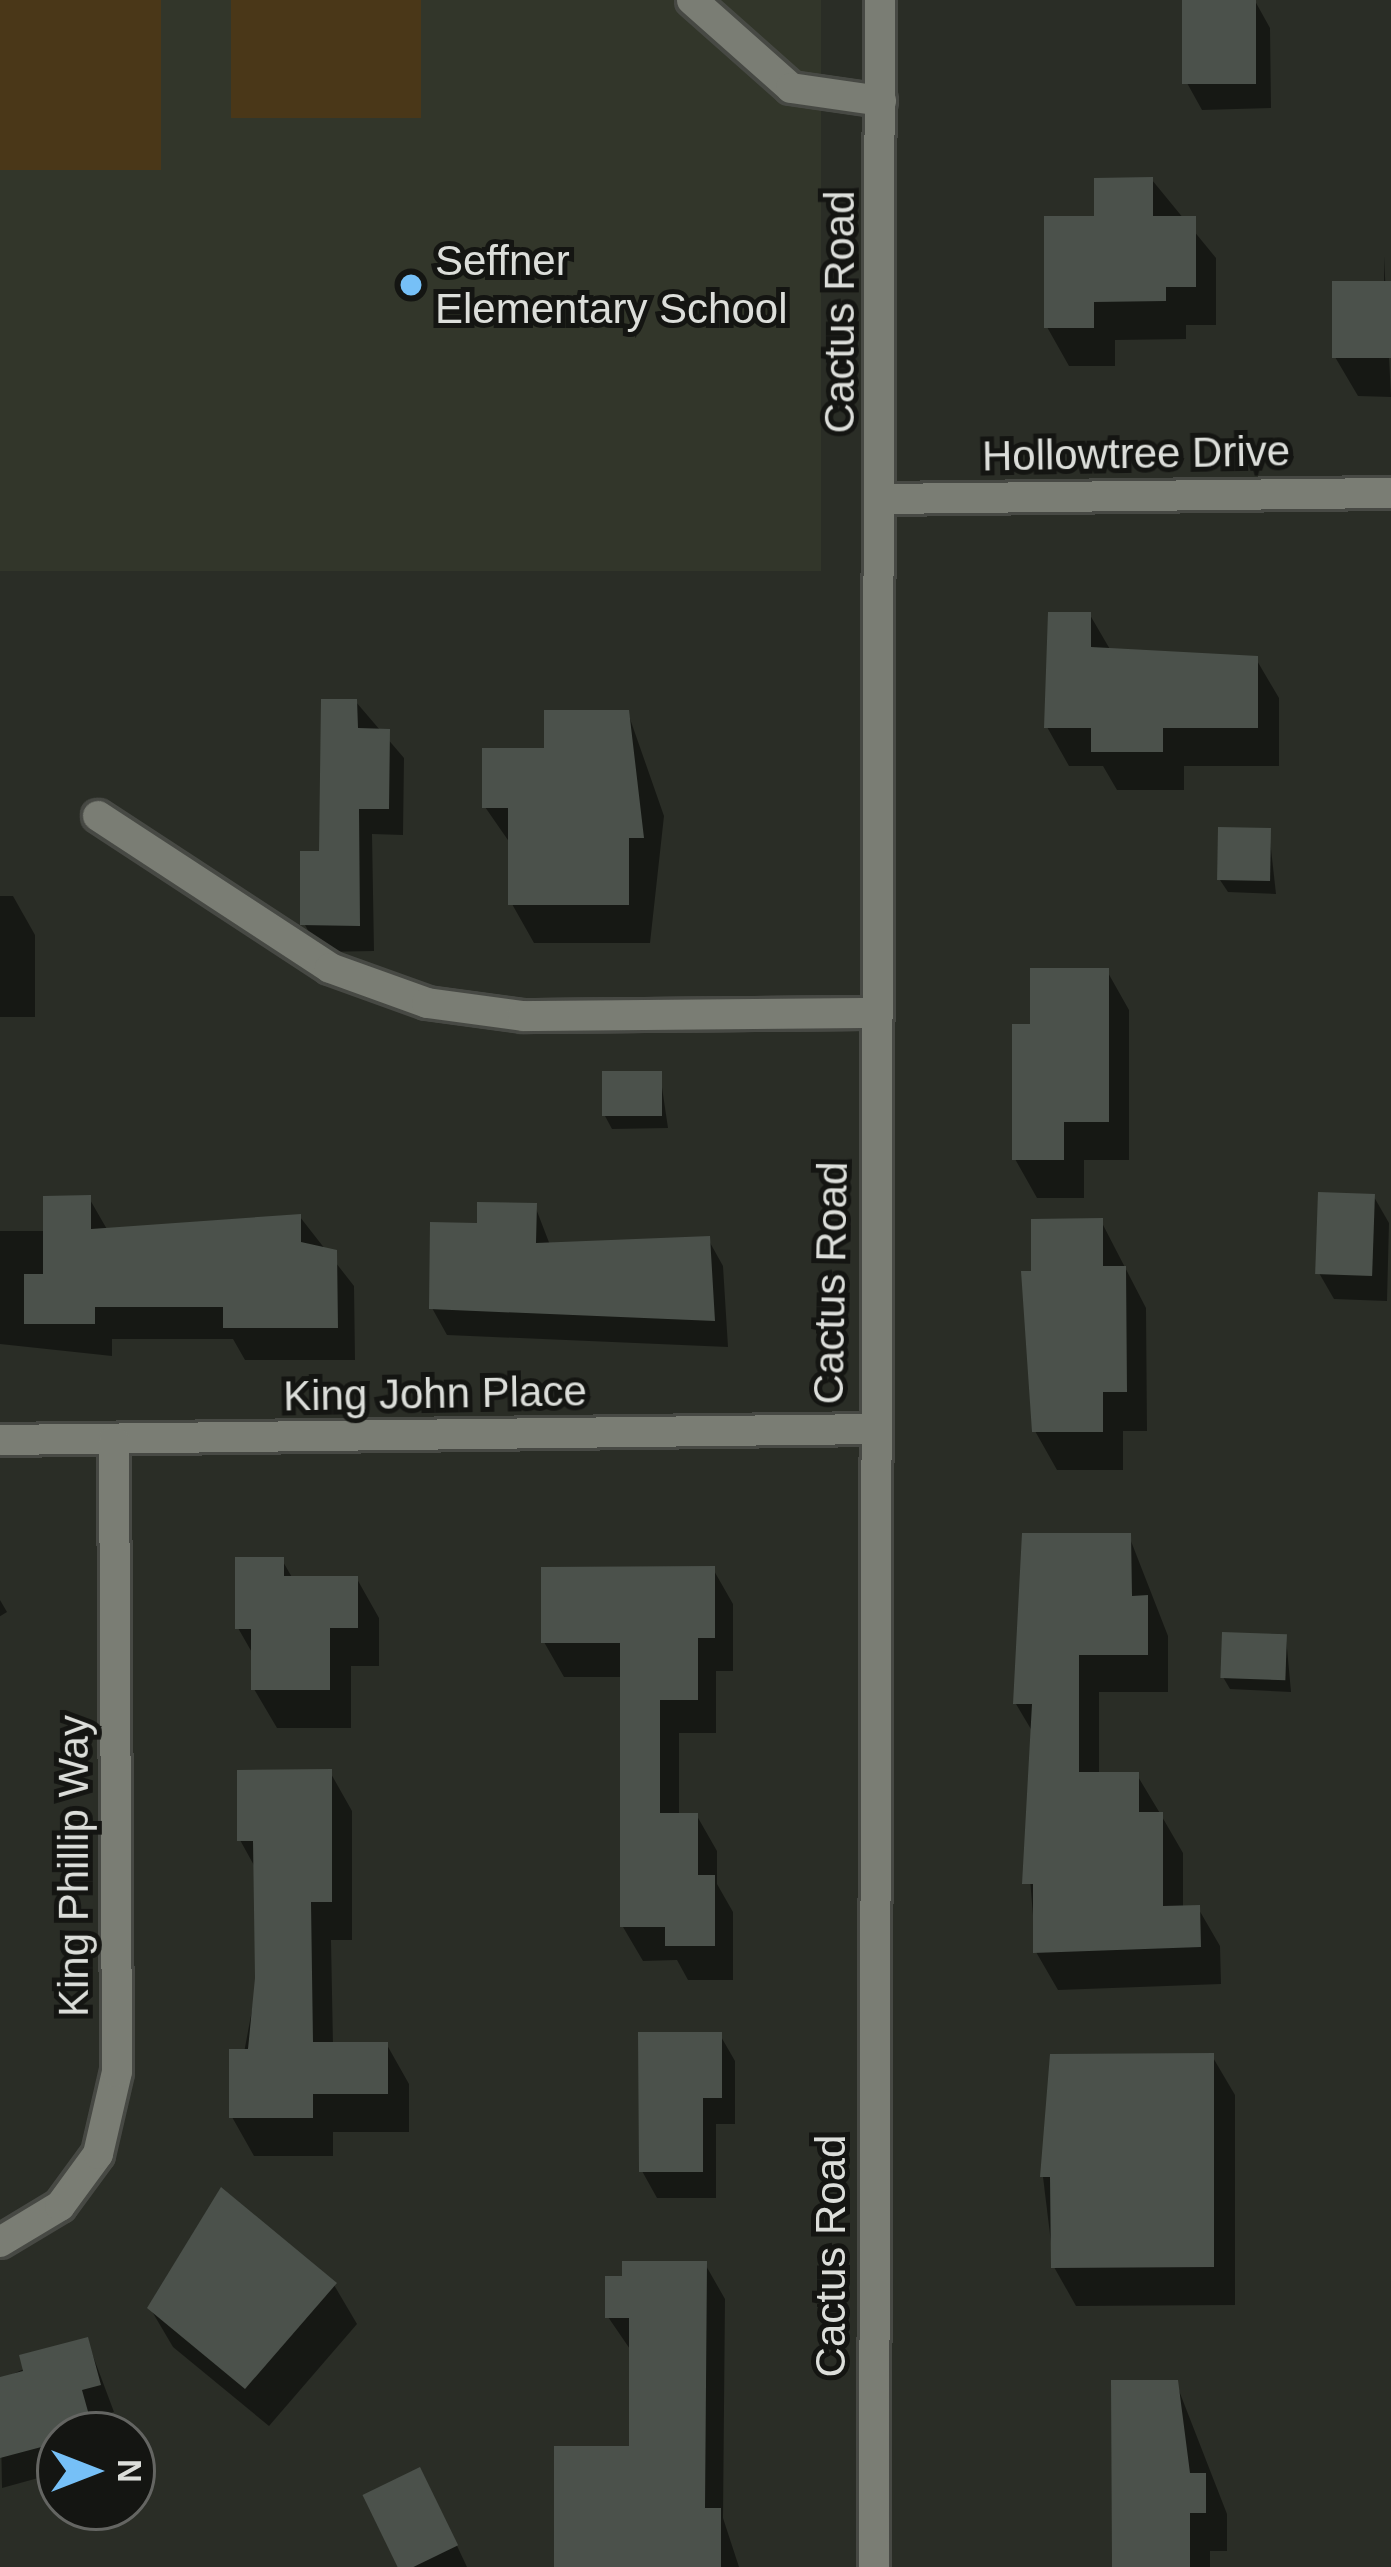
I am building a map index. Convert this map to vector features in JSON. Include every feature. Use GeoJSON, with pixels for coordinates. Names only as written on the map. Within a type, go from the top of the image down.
{"type":"FeatureCollection","features":[{"type":"Feature","properties":{"kind":"street"},"geometry":{"type":"LineString","coordinates":[[692,0],[791,88],[880,101]]}},
{"type":"Feature","properties":{"kind":"street","name":"Cactus Road"},"geometry":{"type":"LineString","coordinates":[[874,2567],[871,1429],[882,499],[880,0]]}},
{"type":"Feature","properties":{"kind":"street","name":"Hollowtree Drive"},"geometry":{"type":"LineString","coordinates":[[882,499],[1391,494]]}},
{"type":"Feature","properties":{"kind":"street"},"geometry":{"type":"LineString","coordinates":[[98,816],[330,968],[428,1003],[523,1016],[876,1013]]}},
{"type":"Feature","properties":{"kind":"street","name":"King John Place"},"geometry":{"type":"LineString","coordinates":[[0,1440],[871,1429]]}},
{"type":"Feature","properties":{"kind":"street","name":"King Phillip Way"},"geometry":{"type":"LineString","coordinates":[[0,2242],[60,2206],[98,2154],[117,2072],[114,1441]]}},
{"type":"Feature","properties":{"kind":"shaded area","name":"Seffner Elementary School"},"geometry":{"type":"Polygon","coordinates":[[[0,0],[821,0],[821,571],[0,571],[0,0]]]}},
{"type":"Feature","properties":{"kind":"shaded area"},"geometry":{"type":"Polygon","coordinates":[[[0,0],[161,0],[161,170],[0,170],[0,0]]]}},
{"type":"Feature","properties":{"kind":"shaded area"},"geometry":{"type":"Polygon","coordinates":[[[231,0],[421,0],[421,118],[231,118],[231,0]]]}},
{"type":"Feature","properties":{"kind":"building"},"geometry":{"type":"Polygon","coordinates":[[[1182,0],[1256,0],[1256,84],[1182,84],[1182,0]]]}},
{"type":"Feature","properties":{"kind":"building"},"geometry":{"type":"Polygon","coordinates":[[[1153,177],[1153,216],[1196,216],[1196,287],[1166,287],[1166,301],[1094,302],[1094,328],[1044,328],[1044,216],[1094,216],[1094,178],[1153,177]]]}},
{"type":"Feature","properties":{"kind":"building"},"geometry":{"type":"Polygon","coordinates":[[[1332,281],[1391,281],[1391,358],[1332,358],[1332,281]]]}},
{"type":"Feature","properties":{"kind":"building"},"geometry":{"type":"Polygon","coordinates":[[[1048,612],[1091,612],[1091,647],[1258,656],[1258,728],[1163,728],[1163,752],[1091,752],[1091,728],[1044,728],[1048,612]]]}},
{"type":"Feature","properties":{"kind":"building"},"geometry":{"type":"Polygon","coordinates":[[[321,699],[357,699],[358,728],[390,729],[389,809],[359,809],[360,926],[300,925],[300,851],[319,851],[321,699]]]}},
{"type":"Feature","properties":{"kind":"building"},"geometry":{"type":"Polygon","coordinates":[[[544,710],[629,710],[644,838],[629,838],[629,905],[508,905],[508,808],[482,808],[482,748],[544,748],[544,710]]]}},
{"type":"Feature","properties":{"kind":"building"},"geometry":{"type":"Polygon","coordinates":[[[1218,827],[1271,828],[1270,881],[1217,880],[1218,827]]]}},
{"type":"Feature","properties":{"kind":"building"},"geometry":{"type":"Polygon","coordinates":[[[1030,968],[1109,968],[1109,1122],[1064,1122],[1064,1160],[1012,1160],[1012,1024],[1030,1024],[1030,968]]]}},
{"type":"Feature","properties":{"kind":"building"},"geometry":{"type":"Polygon","coordinates":[[[602,1071],[662,1071],[662,1116],[602,1116],[602,1071]]]}},
{"type":"Feature","properties":{"kind":"building"},"geometry":{"type":"Polygon","coordinates":[[[1318,1192],[1375,1194],[1372,1276],[1315,1274],[1318,1192]]]}},
{"type":"Feature","properties":{"kind":"building"},"geometry":{"type":"Polygon","coordinates":[[[91,1195],[91,1229],[301,1214],[301,1242],[337,1250],[338,1328],[223,1328],[223,1307],[95,1307],[95,1324],[24,1324],[24,1274],[43,1274],[43,1196],[91,1195]]]}},
{"type":"Feature","properties":{"kind":"building"},"geometry":{"type":"Polygon","coordinates":[[[477,1202],[537,1203],[536,1243],[710,1236],[715,1321],[429,1309],[430,1222],[477,1223],[477,1202]]]}},
{"type":"Feature","properties":{"kind":"building"},"geometry":{"type":"Polygon","coordinates":[[[1103,1218],[1103,1266],[1126,1266],[1127,1392],[1103,1392],[1103,1432],[1032,1432],[1021,1271],[1031,1271],[1031,1219],[1103,1218]]]}},
{"type":"Feature","properties":{"kind":"building"},"geometry":{"type":"Polygon","coordinates":[[[1022,1533],[1131,1533],[1132,1596],[1148,1595],[1148,1655],[1079,1655],[1079,1772],[1139,1772],[1139,1812],[1163,1812],[1163,1906],[1200,1905],[1201,1947],[1033,1953],[1033,1884],[1022,1884],[1032,1704],[1013,1704],[1022,1533]]]}},
{"type":"Feature","properties":{"kind":"building"},"geometry":{"type":"Polygon","coordinates":[[[235,1557],[284,1557],[284,1576],[358,1576],[358,1628],[330,1628],[330,1690],[251,1690],[251,1629],[235,1629],[235,1557]]]}},
{"type":"Feature","properties":{"kind":"building"},"geometry":{"type":"Polygon","coordinates":[[[715,1566],[715,1638],[698,1638],[698,1700],[660,1700],[660,1813],[698,1813],[698,1875],[715,1875],[715,1946],[665,1946],[665,1927],[620,1927],[620,1643],[541,1643],[541,1567],[715,1566]]]}},
{"type":"Feature","properties":{"kind":"building"},"geometry":{"type":"Polygon","coordinates":[[[1222,1632],[1287,1634],[1285,1680],[1220,1678],[1222,1632]]]}},
{"type":"Feature","properties":{"kind":"building"},"geometry":{"type":"Polygon","coordinates":[[[332,1769],[332,1902],[311,1902],[313,2042],[388,2042],[388,2094],[313,2094],[313,2118],[229,2118],[229,2049],[248,2049],[255,1978],[253,1841],[237,1841],[237,1770],[332,1769]]]}},
{"type":"Feature","properties":{"kind":"building"},"geometry":{"type":"Polygon","coordinates":[[[638,2032],[722,2032],[722,2098],[703,2098],[703,2172],[639,2172],[638,2032]]]}},
{"type":"Feature","properties":{"kind":"building"},"geometry":{"type":"Polygon","coordinates":[[[1214,2053],[1214,2267],[1051,2268],[1050,2177],[1040,2177],[1050,2054],[1214,2053]]]}},
{"type":"Feature","properties":{"kind":"building"},"geometry":{"type":"Polygon","coordinates":[[[221,2187],[337,2283],[245,2389],[147,2308],[221,2187]]]}},
{"type":"Feature","properties":{"kind":"building"},"geometry":{"type":"Polygon","coordinates":[[[622,2261],[707,2261],[705,2508],[721,2508],[721,2567],[554,2567],[554,2446],[629,2446],[629,2318],[605,2318],[605,2276],[622,2276],[622,2261]]]}},
{"type":"Feature","properties":{"kind":"building"},"geometry":{"type":"Polygon","coordinates":[[[88,2337],[101,2385],[82,2390],[88,2411],[36,2411],[36,2448],[0,2458],[0,2377],[23,2371],[19,2355],[88,2337]]]}},
{"type":"Feature","properties":{"kind":"building"},"geometry":{"type":"Polygon","coordinates":[[[1111,2380],[1178,2380],[1190,2473],[1206,2473],[1206,2513],[1190,2513],[1190,2567],[1112,2567],[1111,2380]]]}},
{"type":"Feature","properties":{"kind":"building"},"geometry":{"type":"Polygon","coordinates":[[[420,2467],[458,2545],[413,2567],[398,2567],[362,2495],[420,2467]]]}},
{"type":"Feature","properties":{"kind":"place","name":"Seffner Elementary School"},"geometry":{"type":"Point","coordinates":[411,285]}}]}
